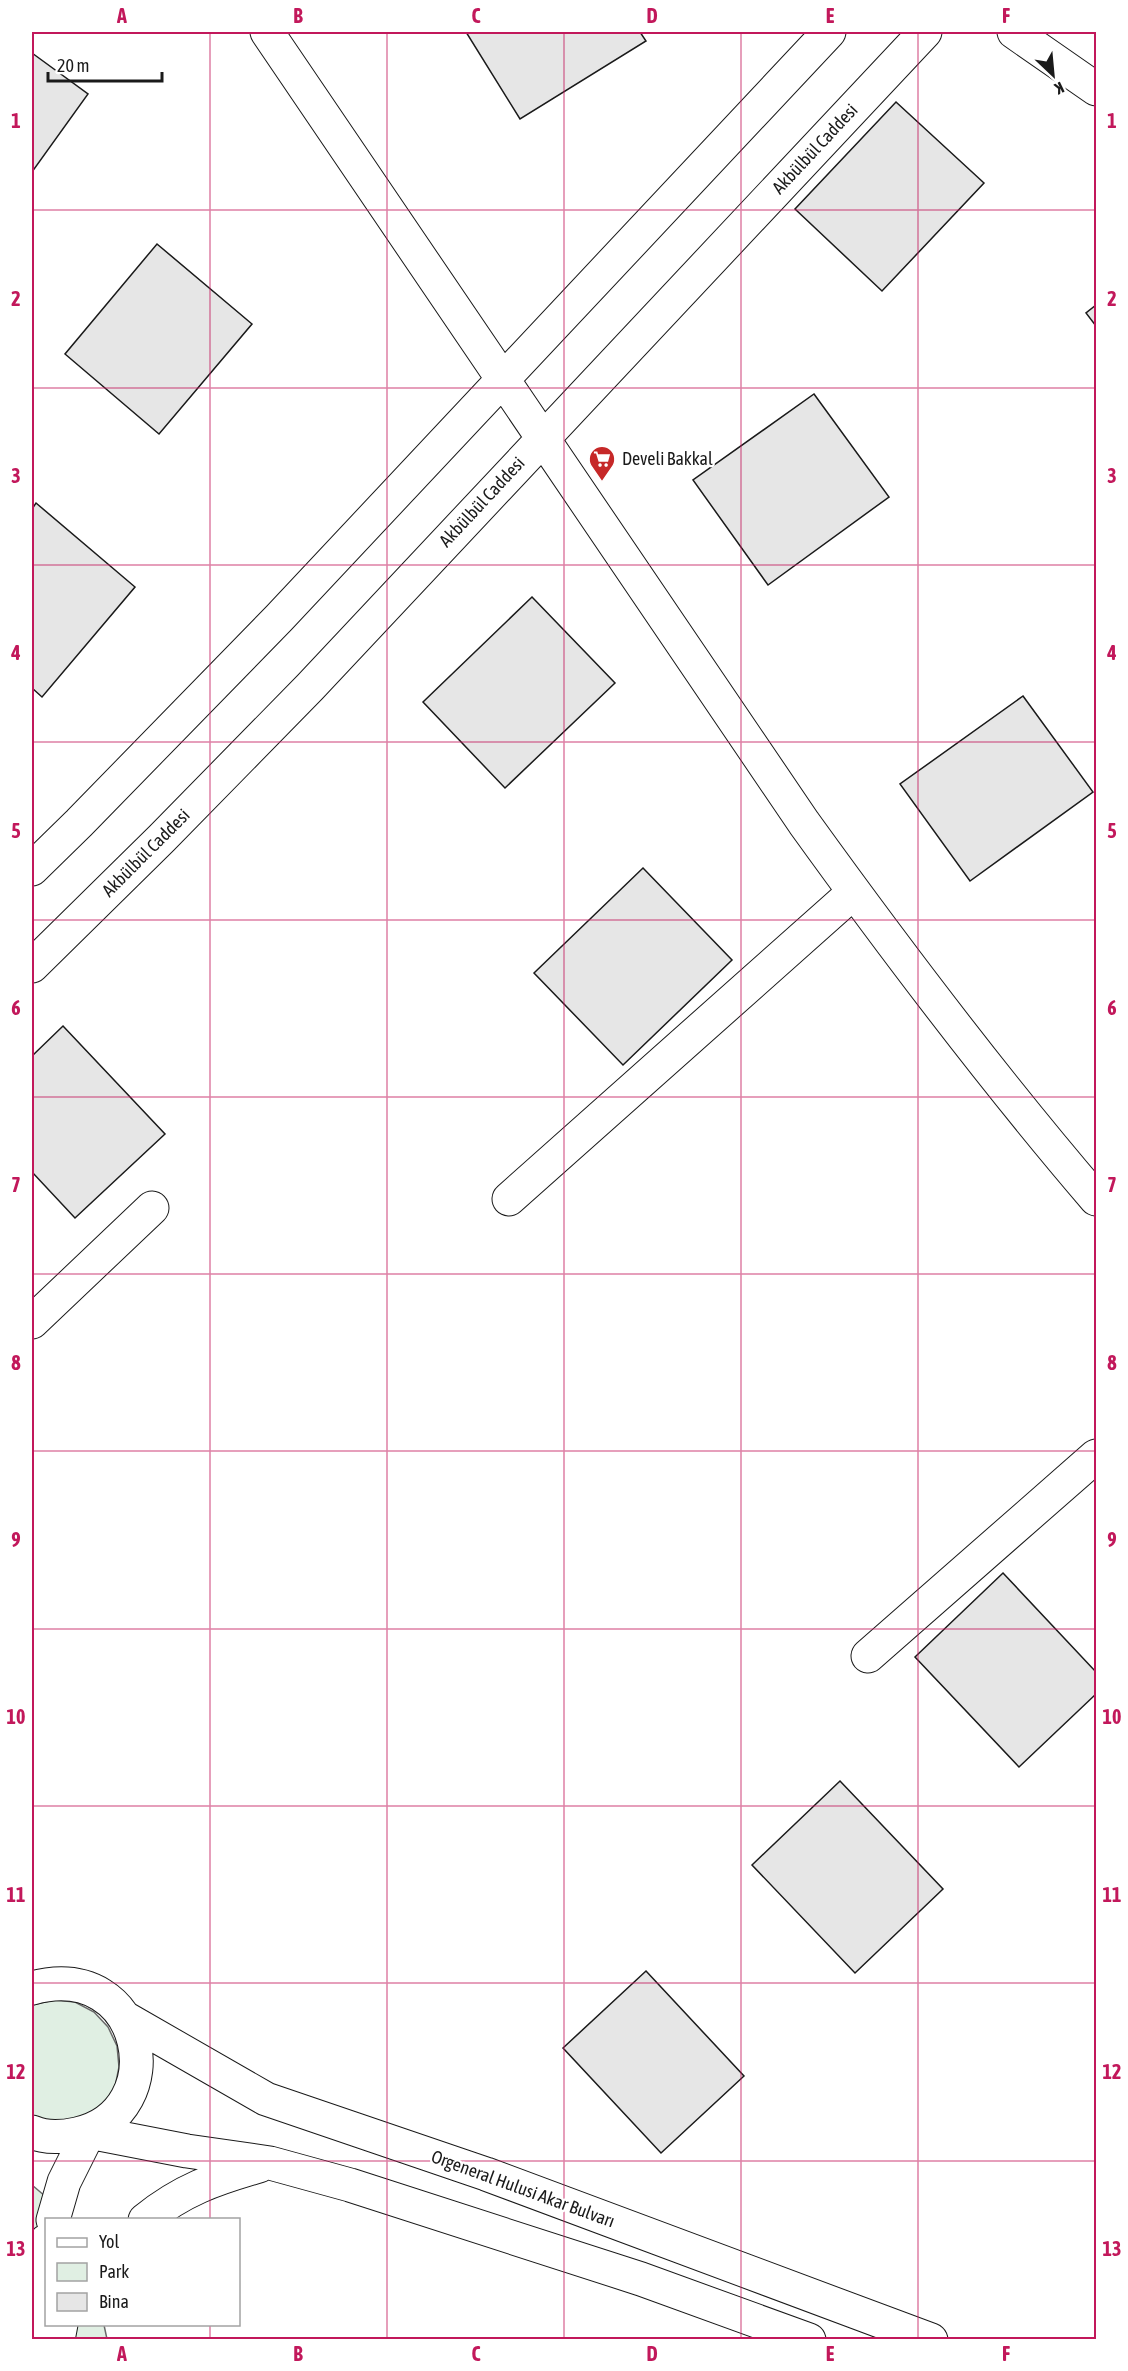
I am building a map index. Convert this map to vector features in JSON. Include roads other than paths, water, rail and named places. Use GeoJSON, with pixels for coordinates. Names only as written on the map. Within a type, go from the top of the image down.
{"type":"FeatureCollection","features":[{"type":"Feature","properties":{"kind":"street"},"geometry":{"type":"LineString","coordinates":[[267,32],[731,717],[854,892],[972,1048],[1096,1199]]}},
{"type":"Feature","properties":{"kind":"street"},"geometry":{"type":"LineString","coordinates":[[32,869],[246,652],[829,32]]}},
{"type":"Feature","properties":{"kind":"street","name":"Akbülbül Caddesi"},"geometry":{"type":"LineString","coordinates":[[32,966],[310,687],[541,438],[925,32]]}},
{"type":"Feature","properties":{"kind":"street"},"geometry":{"type":"LineString","coordinates":[[1014,32],[1096,89]]}},
{"type":"Feature","properties":{"kind":"street"},"geometry":{"type":"LineString","coordinates":[[509,1199],[854,892]]}},
{"type":"Feature","properties":{"kind":"street"},"geometry":{"type":"LineString","coordinates":[[32,1322],[152,1208]]}},
{"type":"Feature","properties":{"kind":"street"},"geometry":{"type":"LineString","coordinates":[[868,1656],[1096,1456]]}},
{"type":"Feature","properties":{"kind":"street"},"geometry":{"type":"LineString","coordinates":[[32,1962],[105,1997],[125,2018],[135,2043],[136,2070],[128,2095],[112,2117],[89,2132],[64,2182],[54,2218]]}},
{"type":"Feature","properties":{"kind":"street"},"geometry":{"type":"LineString","coordinates":[[32,1988],[51,1983],[75,1984]]}},
{"type":"Feature","properties":{"kind":"street","name":"Orgeneral Hulusi Akar Bulvarı"},"geometry":{"type":"LineString","coordinates":[[125,2018],[266,2099],[486,2174],[931,2340]]}},
{"type":"Feature","properties":{"kind":"street"},"geometry":{"type":"LineString","coordinates":[[32,2132],[63,2137],[89,2132],[187,2151],[270,2163],[350,2185],[537,2244],[809,2340]]}},
{"type":"Feature","properties":{"kind":"street"},"geometry":{"type":"LineString","coordinates":[[148,2218],[184,2193],[210,2181],[270,2163]]}},
{"type":"Feature","properties":{"kind":"street"},"geometry":{"type":"LineString","coordinates":[[34,2340],[33,2329],[40,2263],[45,2245]]}},
{"type":"Feature","properties":{"kind":"place","name":"Develi Bakkal"},"geometry":{"type":"Point","coordinates":[602,482]}}]}
